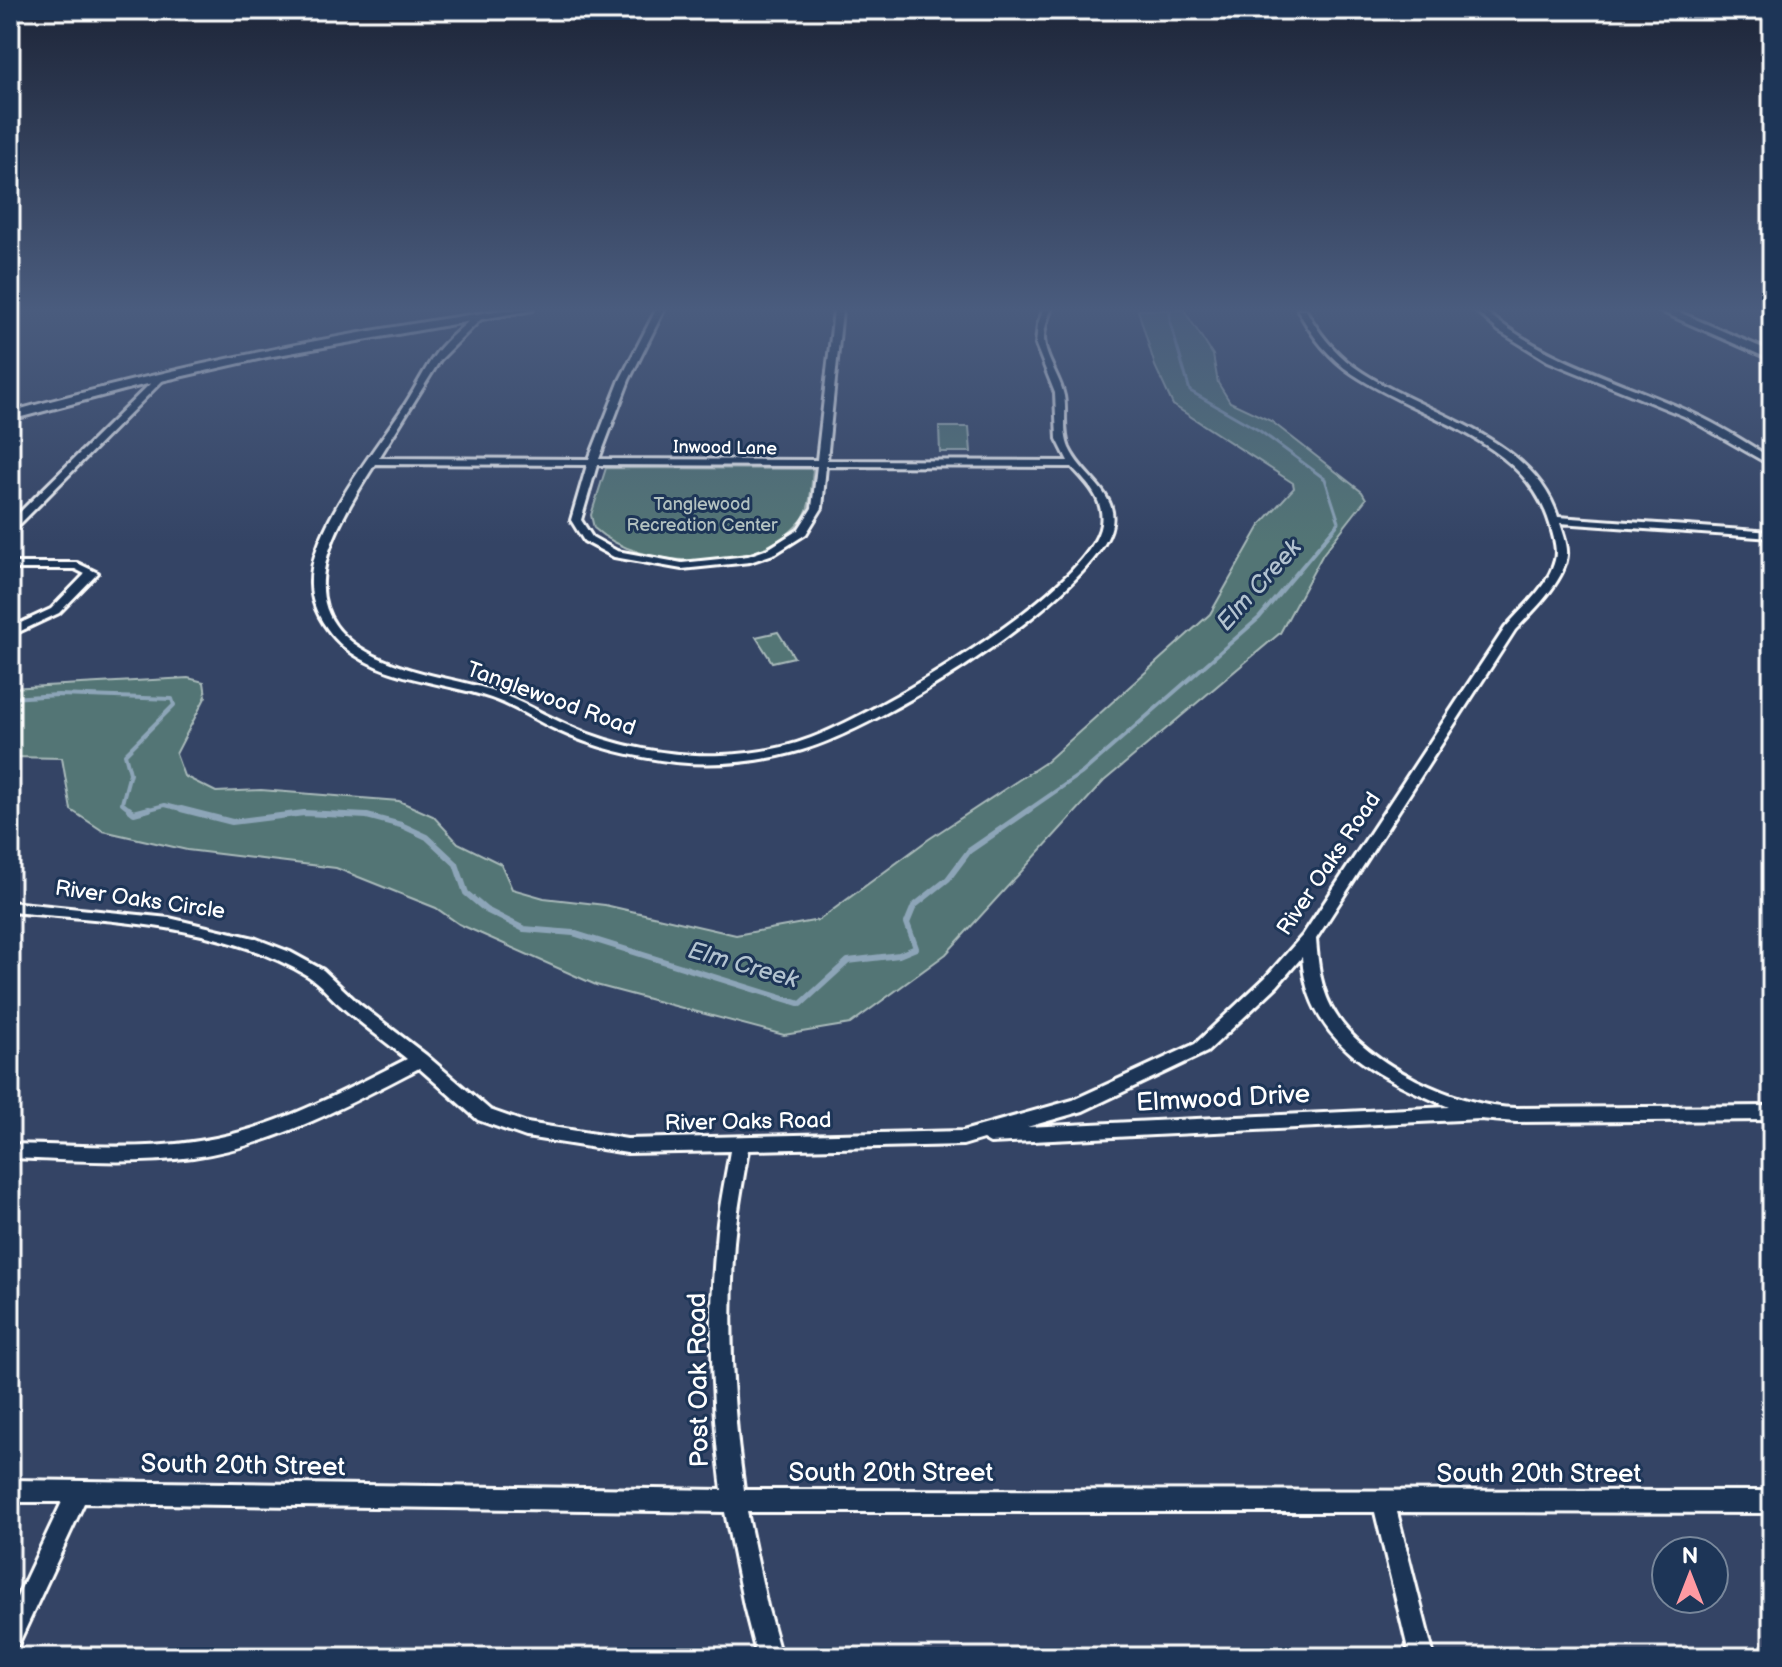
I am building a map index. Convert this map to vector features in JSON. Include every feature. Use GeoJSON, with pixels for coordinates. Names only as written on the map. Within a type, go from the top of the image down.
{"type":"FeatureCollection","features":[{"type":"Feature","properties":{"kind":"main road"},"geometry":{"type":"LineString","coordinates":[[10,416],[118,388]]}},
{"type":"Feature","properties":{"kind":"main road"},"geometry":{"type":"LineString","coordinates":[[10,424],[149,388]]}},
{"type":"Feature","properties":{"kind":"street"},"geometry":{"type":"LineString","coordinates":[[10,528],[151,388]]}},
{"type":"Feature","properties":{"kind":"street","name":"Tanglewood Road"},"geometry":{"type":"LineString","coordinates":[[420,388],[333,526],[316,577],[320,604],[333,630],[367,654],[393,667],[514,701],[567,730],[602,743],[636,752],[697,759],[779,750],[829,736],[960,660],[1037,608],[1076,571],[1099,545],[1105,531],[1106,516],[1099,492],[1063,445],[1058,388]]}},
{"type":"Feature","properties":{"kind":"street"},"geometry":{"type":"LineString","coordinates":[[623,388],[576,520],[588,539],[614,554],[682,566],[750,559],[789,542],[811,522],[817,508],[830,388]]}},
{"type":"Feature","properties":{"kind":"street","name":"River Oaks Road"},"geometry":{"type":"LineString","coordinates":[[420,1060],[484,1115],[526,1130],[627,1146],[740,1145],[963,1138],[1077,1106],[1201,1048],[1236,1017],[1308,939],[1511,628],[1546,588],[1562,557],[1557,520],[1538,489],[1510,460],[1460,426],[1386,388]]}},
{"type":"Feature","properties":{"kind":"street"},"geometry":{"type":"LineString","coordinates":[[1621,388],[1688,415],[1772,463]]}},
{"type":"Feature","properties":{"kind":"street","name":"Inwood Lane"},"geometry":{"type":"LineString","coordinates":[[374,461],[1076,464]]}},
{"type":"Feature","properties":{"kind":"street"},"geometry":{"type":"LineString","coordinates":[[1557,520],[1772,535]]}},
{"type":"Feature","properties":{"kind":"street"},"geometry":{"type":"LineString","coordinates":[[10,566],[77,566],[92,573],[55,611],[10,632]]}},
{"type":"Feature","properties":{"kind":"street","name":"River Oaks Circle"},"geometry":{"type":"LineString","coordinates":[[10,907],[179,927],[237,939],[279,954],[319,975],[420,1060]]}},
{"type":"Feature","properties":{"kind":"street","name":"Elmwood Drive"},"geometry":{"type":"LineString","coordinates":[[1308,939],[1307,971],[1314,993],[1355,1051],[1407,1083],[1485,1113]]}},
{"type":"Feature","properties":{"kind":"street"},"geometry":{"type":"LineString","coordinates":[[10,1151],[96,1152],[214,1145],[313,1115],[420,1060]]}},
{"type":"Feature","properties":{"kind":"street","name":"Elmwood Drive"},"geometry":{"type":"LineString","coordinates":[[963,1138],[1485,1113],[1772,1113]]}},
{"type":"Feature","properties":{"kind":"street","name":"Post Oak Road"},"geometry":{"type":"LineString","coordinates":[[740,1145],[725,1242],[723,1426],[732,1501],[749,1589],[769,1657]]}},
{"type":"Feature","properties":{"kind":"street","name":"South 20th Street"},"geometry":{"type":"LineString","coordinates":[[10,1491],[732,1501],[1772,1502]]}},
{"type":"Feature","properties":{"kind":"street"},"geometry":{"type":"LineString","coordinates":[[10,1637],[78,1492]]}},
{"type":"Feature","properties":{"kind":"street"},"geometry":{"type":"LineString","coordinates":[[1383,1502],[1422,1657]]}},
{"type":"Feature","properties":{"kind":"green space"},"geometry":{"type":"Polygon","coordinates":[[[1165,388],[1221,388],[1230,402],[1271,421],[1362,492],[1366,499],[1323,554],[1280,633],[1104,781],[946,954],[850,1024],[784,1035],[596,985],[459,924],[436,908],[336,868],[187,850],[103,831],[71,810],[62,758],[10,757],[10,688],[188,678],[204,682],[206,696],[176,754],[184,776],[216,792],[261,790],[399,801],[433,816],[458,843],[501,864],[512,889],[544,898],[605,905],[736,935],[819,920],[929,839],[1046,762],[1210,614],[1261,524],[1294,488],[1293,483],[1173,405],[1165,388]]]}},
{"type":"Feature","properties":{"kind":"green space"},"geometry":{"type":"Polygon","coordinates":[[[939,427],[969,427],[971,452],[940,452],[939,427]]]}},
{"type":"Feature","properties":{"kind":"green space","name":"Tanglewood Recreation Center"},"geometry":{"type":"Polygon","coordinates":[[[606,468],[813,469],[807,511],[781,539],[756,551],[698,561],[640,553],[594,528],[591,515],[606,468]]]}},
{"type":"Feature","properties":{"kind":"green space"},"geometry":{"type":"Polygon","coordinates":[[[778,632],[794,657],[772,662],[756,637],[778,632]]]}},
{"type":"Feature","properties":{"kind":"waterway","name":"Elm Creek"},"geometry":{"type":"LineString","coordinates":[[1189,388],[1260,431],[1325,479],[1339,522],[1334,528]]}},
{"type":"Feature","properties":{"kind":"waterway","name":"Elm Creek"},"geometry":{"type":"LineString","coordinates":[[1027,811],[1082,773],[1259,618],[1336,526]]}},
{"type":"Feature","properties":{"kind":"waterway","name":"Elm Creek"},"geometry":{"type":"LineString","coordinates":[[10,698],[58,695],[172,699],[174,705],[125,754],[130,773],[122,803],[132,811]]}},
{"type":"Feature","properties":{"kind":"waterway","name":"Elm Creek"},"geometry":{"type":"LineString","coordinates":[[142,811],[165,805],[181,809]]}},
{"type":"Feature","properties":{"kind":"waterway","name":"Elm Creek"},"geometry":{"type":"LineString","coordinates":[[129,809],[134,813],[149,809]]}},
{"type":"Feature","properties":{"kind":"waterway","name":"Elm Creek"},"geometry":{"type":"LineString","coordinates":[[181,809],[189,811]]}},
{"type":"Feature","properties":{"kind":"waterway","name":"Elm Creek"},"geometry":{"type":"LineString","coordinates":[[181,809],[232,822],[304,813],[367,816],[401,825],[427,837],[456,864],[466,893],[486,910],[524,929],[573,933],[801,1004],[848,961],[899,955],[916,948],[907,923],[914,906],[948,879],[969,851],[1030,809]]}}]}
